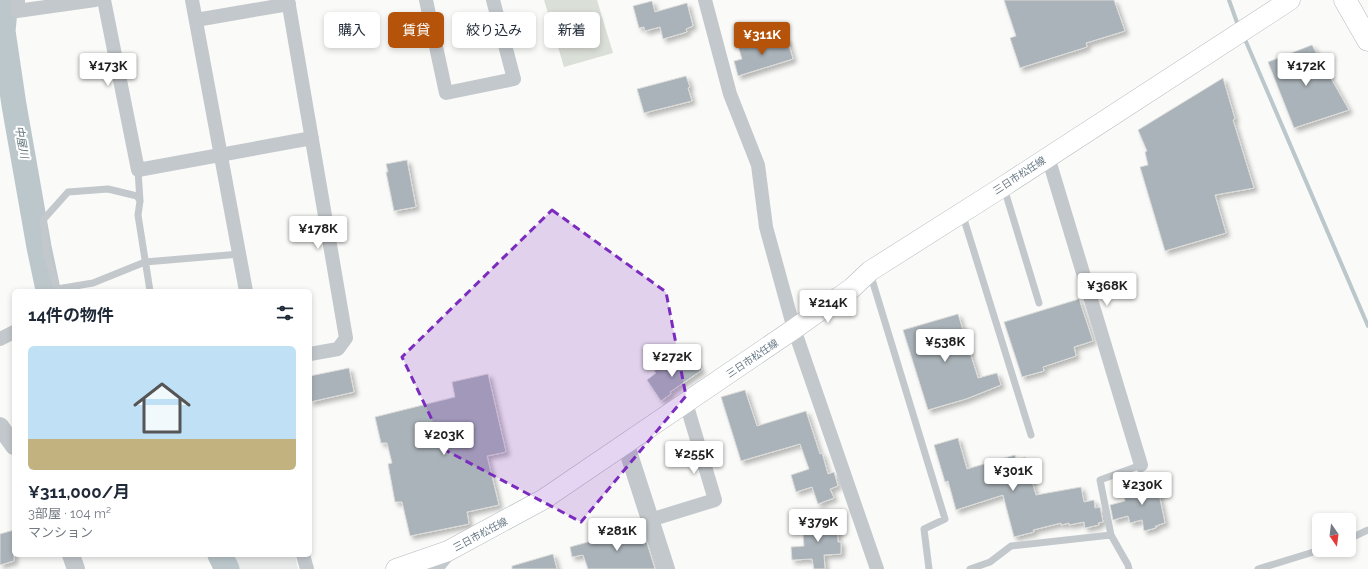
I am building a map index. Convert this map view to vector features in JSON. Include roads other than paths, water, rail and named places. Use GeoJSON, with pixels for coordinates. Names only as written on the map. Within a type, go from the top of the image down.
{"type":"FeatureCollection","features":[{"type":"Feature","properties":{"kind":"main road","name":"三日市松任線"},"geometry":{"type":"LineString","coordinates":[[396,569],[448,552],[544,499],[794,329],[852,288],[870,271],[1004,186],[1290,0]]}},
{"type":"Feature","properties":{"kind":"main road"},"geometry":{"type":"LineString","coordinates":[[1345,0],[1368,40]]}},
{"type":"Feature","properties":{"kind":"street"},"geometry":{"type":"LineString","coordinates":[[18,0],[17,11],[95,0]]}},
{"type":"Feature","properties":{"kind":"street"},"geometry":{"type":"LineString","coordinates":[[104,0],[138,170],[312,138]]}},
{"type":"Feature","properties":{"kind":"street"},"geometry":{"type":"LineString","coordinates":[[192,0],[222,154],[246,289]]}},
{"type":"Feature","properties":{"kind":"street"},"geometry":{"type":"LineString","coordinates":[[426,0],[446,93],[514,79],[493,0]]}},
{"type":"Feature","properties":{"kind":"street"},"geometry":{"type":"LineString","coordinates":[[705,0],[730,94],[758,165],[766,227],[794,329],[877,569]]}},
{"type":"Feature","properties":{"kind":"street"},"geometry":{"type":"LineString","coordinates":[[196,20],[289,2],[346,338],[338,349],[312,354]]}},
{"type":"Feature","properties":{"kind":"street"},"geometry":{"type":"LineString","coordinates":[[1048,157],[1141,465]]}},
{"type":"Feature","properties":{"kind":"street"},"geometry":{"type":"LineString","coordinates":[[0,339],[12,333]]}},
{"type":"Feature","properties":{"kind":"street"},"geometry":{"type":"LineString","coordinates":[[650,520],[715,500],[686,403]]}},
{"type":"Feature","properties":{"kind":"street"},"geometry":{"type":"LineString","coordinates":[[0,426],[12,443]]}},
{"type":"Feature","properties":{"kind":"street"},"geometry":{"type":"LineString","coordinates":[[626,444],[666,569]]}},
{"type":"Feature","properties":{"kind":"street"},"geometry":{"type":"LineString","coordinates":[[433,569],[448,552]]}},
{"type":"Feature","properties":{"kind":"street"},"geometry":{"type":"LineString","coordinates":[[72,557],[76,569]]}},
{"type":"Feature","properties":{"kind":"street"},"geometry":{"type":"LineString","coordinates":[[304,557],[307,569]]}},
{"type":"Feature","properties":{"kind":"lane"},"geometry":{"type":"LineString","coordinates":[[138,170],[140,201],[138,215],[150,289]]}},
{"type":"Feature","properties":{"kind":"lane"},"geometry":{"type":"LineString","coordinates":[[1004,186],[1039,302]]}},
{"type":"Feature","properties":{"kind":"lane"},"geometry":{"type":"LineString","coordinates":[[57,289],[47,256],[43,220],[68,192],[108,189],[137,196],[140,201]]}},
{"type":"Feature","properties":{"kind":"lane"},"geometry":{"type":"LineString","coordinates":[[962,213],[1031,435]]}},
{"type":"Feature","properties":{"kind":"lane"},"geometry":{"type":"LineString","coordinates":[[62,289],[93,283],[145,262],[240,254]]}},
{"type":"Feature","properties":{"kind":"lane"},"geometry":{"type":"LineString","coordinates":[[870,271],[945,519],[924,529],[929,569]]}},
{"type":"Feature","properties":{"kind":"lane"},"geometry":{"type":"LineString","coordinates":[[1129,569],[1111,535],[1100,480],[1141,465]]}},
{"type":"Feature","properties":{"kind":"lane"},"geometry":{"type":"LineString","coordinates":[[1356,536],[1368,530]]}},
{"type":"Feature","properties":{"kind":"lane"},"geometry":{"type":"LineString","coordinates":[[970,569],[990,562],[1011,546],[1111,535]]}},
{"type":"Feature","properties":{"kind":"lane"},"geometry":{"type":"LineString","coordinates":[[1258,569],[1312,552]]}},
{"type":"Feature","properties":{"kind":"waterway","name":"中屋川"},"geometry":{"type":"LineString","coordinates":[[6,0],[3,31],[14,105],[47,285]]}},
{"type":"Feature","properties":{"kind":"waterway"},"geometry":{"type":"LineString","coordinates":[[1229,0],[1239,28]]}},
{"type":"Feature","properties":{"kind":"waterway"},"geometry":{"type":"LineString","coordinates":[[1244,37],[1368,326]]}},
{"type":"Feature","properties":{"kind":"waterway","name":"中屋川"},"geometry":{"type":"LineString","coordinates":[[221,557],[227,569]]}}]}
